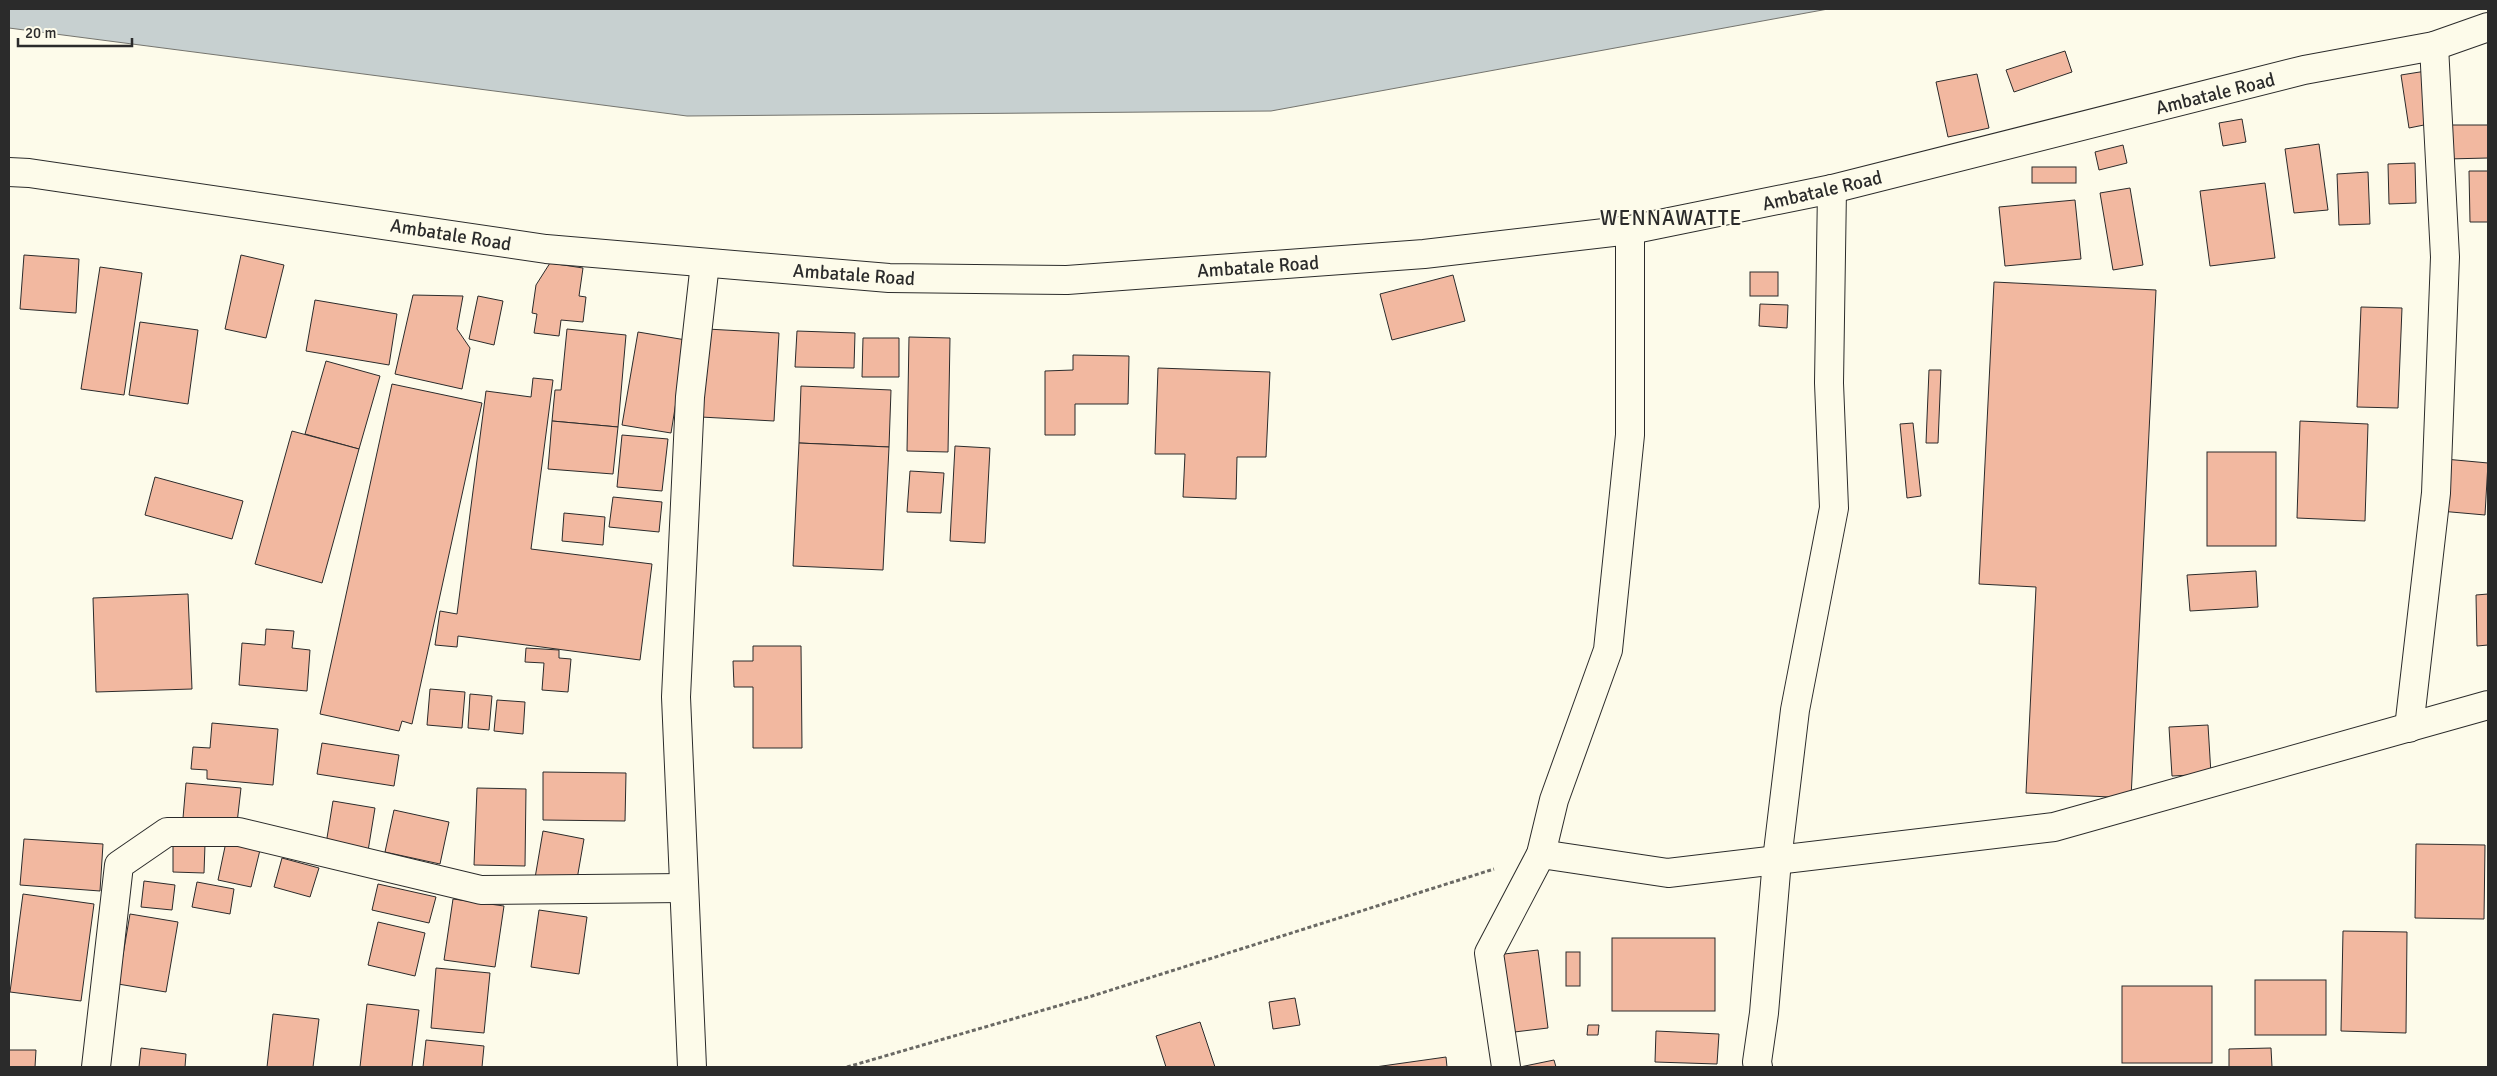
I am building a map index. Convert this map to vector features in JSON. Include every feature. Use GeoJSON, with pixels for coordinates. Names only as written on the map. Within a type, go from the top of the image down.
{"type":"FeatureCollection","features":[{"type":"Feature","properties":{"kind":"street","name":"Ambatale Road"},"geometry":{"type":"LineString","coordinates":[[9,172],[48,176],[546,249],[889,278],[1067,280],[1424,254],[1630,230],[1832,190],[2304,70],[2434,46],[2488,27]]}},
{"type":"Feature","properties":{"kind":"street"},"geometry":{"type":"LineString","coordinates":[[2409,728],[2436,493],[2445,257],[2434,46]]}},
{"type":"Feature","properties":{"kind":"street"},"geometry":{"type":"LineString","coordinates":[[1758,1067],[1777,860],[1795,710],[1834,508],[1829,383],[1832,190]]}},
{"type":"Feature","properties":{"kind":"street"},"geometry":{"type":"LineString","coordinates":[[1506,1067],[1489,953],[1541,854],[1554,800],[1608,650],[1630,435],[1630,230]]}},
{"type":"Feature","properties":{"kind":"street"},"geometry":{"type":"LineString","coordinates":[[692,1067],[676,698],[690,397],[705,263]]}},
{"type":"Feature","properties":{"kind":"street"},"geometry":{"type":"LineString","coordinates":[[1541,854],[1668,873],[2054,827],[2488,705]]}},
{"type":"Feature","properties":{"kind":"street"},"geometry":{"type":"LineString","coordinates":[[96,1067],[119,865],[167,832],[239,832],[480,890],[683,888]]}},
{"type":"Feature","properties":{"kind":"path"},"geometry":{"type":"LineString","coordinates":[[847,1067],[1092,996],[1541,854]]}},
{"type":"Feature","properties":{"kind":"shaded area"},"geometry":{"type":"Polygon","coordinates":[[[9,9],[1828,9],[1271,111],[687,116],[9,28],[9,9]]]}},
{"type":"Feature","properties":{"kind":"building"},"geometry":{"type":"Polygon","coordinates":[[[2065,51],[2072,72],[2014,92],[2006,70],[2065,51]]]}},
{"type":"Feature","properties":{"kind":"building"},"geometry":{"type":"Polygon","coordinates":[[[2426,71],[2434,123],[2409,128],[2401,75],[2426,71]]]}},
{"type":"Feature","properties":{"kind":"building"},"geometry":{"type":"Polygon","coordinates":[[[1977,74],[1989,128],[1948,137],[1936,82],[1977,74]]]}},
{"type":"Feature","properties":{"kind":"building"},"geometry":{"type":"Polygon","coordinates":[[[2242,119],[2246,142],[2223,146],[2219,123],[2242,119]]]}},
{"type":"Feature","properties":{"kind":"building"},"geometry":{"type":"Polygon","coordinates":[[[2447,125],[2488,125],[2488,158],[2447,159],[2447,125]]]}},
{"type":"Feature","properties":{"kind":"building"},"geometry":{"type":"Polygon","coordinates":[[[2319,144],[2328,210],[2294,213],[2285,149],[2319,144]]]}},
{"type":"Feature","properties":{"kind":"building"},"geometry":{"type":"Polygon","coordinates":[[[2123,145],[2127,163],[2099,170],[2095,152],[2123,145]]]}},
{"type":"Feature","properties":{"kind":"building"},"geometry":{"type":"Polygon","coordinates":[[[2415,163],[2416,203],[2389,204],[2388,164],[2415,163]]]}},
{"type":"Feature","properties":{"kind":"building"},"geometry":{"type":"Polygon","coordinates":[[[2032,167],[2076,167],[2076,183],[2032,183],[2032,167]]]}},
{"type":"Feature","properties":{"kind":"building"},"geometry":{"type":"Polygon","coordinates":[[[2469,171],[2488,171],[2488,222],[2470,222],[2469,171]]]}},
{"type":"Feature","properties":{"kind":"building"},"geometry":{"type":"Polygon","coordinates":[[[2368,172],[2370,224],[2339,225],[2337,174],[2368,172]]]}},
{"type":"Feature","properties":{"kind":"building"},"geometry":{"type":"Polygon","coordinates":[[[2265,183],[2275,258],[2210,266],[2200,191],[2265,183]]]}},
{"type":"Feature","properties":{"kind":"building"},"geometry":{"type":"Polygon","coordinates":[[[2130,188],[2143,265],[2113,270],[2100,193],[2130,188]]]}},
{"type":"Feature","properties":{"kind":"building"},"geometry":{"type":"Polygon","coordinates":[[[2075,200],[2081,259],[2005,266],[1999,207],[2075,200]]]}},
{"type":"Feature","properties":{"kind":"building"},"geometry":{"type":"Polygon","coordinates":[[[24,255],[79,259],[76,313],[20,309],[24,255]]]}},
{"type":"Feature","properties":{"kind":"building"},"geometry":{"type":"Polygon","coordinates":[[[241,255],[284,265],[266,338],[225,329],[241,255]]]}},
{"type":"Feature","properties":{"kind":"building"},"geometry":{"type":"Polygon","coordinates":[[[550,263],[583,268],[579,296],[586,297],[583,322],[561,320],[559,336],[534,333],[537,314],[532,313],[536,285],[550,263]]]}},
{"type":"Feature","properties":{"kind":"building"},"geometry":{"type":"Polygon","coordinates":[[[100,267],[142,273],[124,395],[81,389],[100,267]]]}},
{"type":"Feature","properties":{"kind":"building"},"geometry":{"type":"Polygon","coordinates":[[[1750,272],[1778,272],[1778,296],[1750,296],[1750,272]]]}},
{"type":"Feature","properties":{"kind":"building"},"geometry":{"type":"Polygon","coordinates":[[[1453,275],[1465,321],[1392,340],[1380,294],[1453,275]]]}},
{"type":"Feature","properties":{"kind":"building"},"geometry":{"type":"Polygon","coordinates":[[[1994,282],[2156,290],[2131,798],[2026,793],[2036,587],[1979,584],[1994,282]]]}},
{"type":"Feature","properties":{"kind":"building"},"geometry":{"type":"Polygon","coordinates":[[[413,295],[463,296],[457,329],[470,348],[462,389],[395,374],[413,295]]]}},
{"type":"Feature","properties":{"kind":"building"},"geometry":{"type":"Polygon","coordinates":[[[478,296],[503,301],[494,345],[469,339],[478,296]]]}},
{"type":"Feature","properties":{"kind":"building"},"geometry":{"type":"Polygon","coordinates":[[[315,300],[397,314],[389,365],[306,351],[315,300]]]}},
{"type":"Feature","properties":{"kind":"building"},"geometry":{"type":"Polygon","coordinates":[[[1760,304],[1788,305],[1787,328],[1759,326],[1760,304]]]}},
{"type":"Feature","properties":{"kind":"building"},"geometry":{"type":"Polygon","coordinates":[[[2361,307],[2402,308],[2398,408],[2357,407],[2361,307]]]}},
{"type":"Feature","properties":{"kind":"building"},"geometry":{"type":"Polygon","coordinates":[[[140,322],[198,330],[188,404],[129,395],[140,322]]]}},
{"type":"Feature","properties":{"kind":"building"},"geometry":{"type":"Polygon","coordinates":[[[567,329],[626,335],[618,427],[552,421],[555,390],[561,390],[567,329]]]}},
{"type":"Feature","properties":{"kind":"building"},"geometry":{"type":"Polygon","coordinates":[[[707,329],[779,333],[774,421],[701,417],[707,329]]]}},
{"type":"Feature","properties":{"kind":"building"},"geometry":{"type":"Polygon","coordinates":[[[797,331],[855,333],[854,368],[795,367],[797,331]]]}},
{"type":"Feature","properties":{"kind":"building"},"geometry":{"type":"Polygon","coordinates":[[[638,332],[686,340],[671,433],[622,425],[638,332]]]}},
{"type":"Feature","properties":{"kind":"building"},"geometry":{"type":"Polygon","coordinates":[[[909,337],[950,338],[948,452],[907,451],[909,337]]]}},
{"type":"Feature","properties":{"kind":"building"},"geometry":{"type":"Polygon","coordinates":[[[863,338],[899,338],[899,377],[862,377],[863,338]]]}},
{"type":"Feature","properties":{"kind":"building"},"geometry":{"type":"Polygon","coordinates":[[[1073,355],[1129,356],[1128,404],[1075,404],[1075,435],[1045,435],[1045,371],[1073,370],[1073,355]]]}},
{"type":"Feature","properties":{"kind":"building"},"geometry":{"type":"Polygon","coordinates":[[[326,361],[380,376],[359,449],[305,434],[326,361]]]}},
{"type":"Feature","properties":{"kind":"building"},"geometry":{"type":"Polygon","coordinates":[[[1158,368],[1270,372],[1266,457],[1237,457],[1236,499],[1183,497],[1185,454],[1155,454],[1158,368]]]}},
{"type":"Feature","properties":{"kind":"building"},"geometry":{"type":"Polygon","coordinates":[[[1929,370],[1941,370],[1938,443],[1926,443],[1929,370]]]}},
{"type":"Feature","properties":{"kind":"building"},"geometry":{"type":"Polygon","coordinates":[[[533,378],[553,380],[531,549],[652,564],[640,660],[458,636],[457,647],[435,645],[440,611],[457,614],[486,391],[531,397],[533,378]]]}},
{"type":"Feature","properties":{"kind":"building"},"geometry":{"type":"Polygon","coordinates":[[[392,384],[482,403],[412,724],[402,721],[399,731],[320,714],[392,384]]]}},
{"type":"Feature","properties":{"kind":"building"},"geometry":{"type":"Polygon","coordinates":[[[801,386],[891,390],[889,447],[799,443],[801,386]]]}},
{"type":"Feature","properties":{"kind":"building"},"geometry":{"type":"Polygon","coordinates":[[[552,421],[618,427],[613,474],[548,469],[552,421]]]}},
{"type":"Feature","properties":{"kind":"building"},"geometry":{"type":"Polygon","coordinates":[[[2300,421],[2368,424],[2365,521],[2297,518],[2300,421]]]}},
{"type":"Feature","properties":{"kind":"building"},"geometry":{"type":"Polygon","coordinates":[[[1913,423],[1921,496],[1907,498],[1900,424],[1913,423]]]}},
{"type":"Feature","properties":{"kind":"building"},"geometry":{"type":"Polygon","coordinates":[[[292,431],[359,449],[322,583],[255,564],[292,431]]]}},
{"type":"Feature","properties":{"kind":"building"},"geometry":{"type":"Polygon","coordinates":[[[622,435],[668,439],[662,491],[617,487],[622,435]]]}},
{"type":"Feature","properties":{"kind":"building"},"geometry":{"type":"Polygon","coordinates":[[[799,443],[889,447],[883,570],[793,566],[799,443]]]}},
{"type":"Feature","properties":{"kind":"building"},"geometry":{"type":"Polygon","coordinates":[[[955,446],[990,448],[985,543],[950,541],[955,446]]]}},
{"type":"Feature","properties":{"kind":"building"},"geometry":{"type":"Polygon","coordinates":[[[2207,452],[2276,452],[2276,546],[2207,546],[2207,452]]]}},
{"type":"Feature","properties":{"kind":"building"},"geometry":{"type":"Polygon","coordinates":[[[2445,459],[2488,463],[2485,515],[2440,511],[2445,459]]]}},
{"type":"Feature","properties":{"kind":"building"},"geometry":{"type":"Polygon","coordinates":[[[910,471],[944,473],[941,513],[907,512],[910,471]]]}},
{"type":"Feature","properties":{"kind":"building"},"geometry":{"type":"Polygon","coordinates":[[[155,477],[243,501],[232,539],[145,515],[155,477]]]}},
{"type":"Feature","properties":{"kind":"building"},"geometry":{"type":"Polygon","coordinates":[[[613,497],[662,502],[659,532],[609,527],[613,497]]]}},
{"type":"Feature","properties":{"kind":"building"},"geometry":{"type":"Polygon","coordinates":[[[564,513],[605,517],[603,545],[562,541],[564,513]]]}},
{"type":"Feature","properties":{"kind":"building"},"geometry":{"type":"Polygon","coordinates":[[[2256,571],[2258,607],[2190,611],[2187,575],[2256,571]]]}},
{"type":"Feature","properties":{"kind":"building"},"geometry":{"type":"Polygon","coordinates":[[[188,594],[192,689],[96,692],[93,598],[188,594]]]}},
{"type":"Feature","properties":{"kind":"building"},"geometry":{"type":"Polygon","coordinates":[[[2488,594],[2488,645],[2477,646],[2476,595],[2488,594]]]}},
{"type":"Feature","properties":{"kind":"building"},"geometry":{"type":"Polygon","coordinates":[[[266,629],[294,631],[292,648],[310,650],[307,691],[239,685],[242,643],[265,645],[266,629]]]}},
{"type":"Feature","properties":{"kind":"building"},"geometry":{"type":"Polygon","coordinates":[[[753,646],[801,646],[802,748],[753,748],[753,687],[734,687],[733,661],[753,661],[753,646]]]}},
{"type":"Feature","properties":{"kind":"building"},"geometry":{"type":"Polygon","coordinates":[[[526,648],[559,650],[559,658],[571,659],[568,692],[542,690],[544,663],[525,662],[526,648]]]}},
{"type":"Feature","properties":{"kind":"building"},"geometry":{"type":"Polygon","coordinates":[[[430,689],[465,692],[462,728],[427,725],[430,689]]]}},
{"type":"Feature","properties":{"kind":"building"},"geometry":{"type":"Polygon","coordinates":[[[470,694],[492,696],[489,730],[468,728],[470,694]]]}},
{"type":"Feature","properties":{"kind":"building"},"geometry":{"type":"Polygon","coordinates":[[[497,700],[525,702],[523,734],[494,731],[497,700]]]}},
{"type":"Feature","properties":{"kind":"building"},"geometry":{"type":"Polygon","coordinates":[[[212,723],[278,729],[273,785],[207,779],[207,770],[191,769],[193,747],[210,748],[212,723]]]}},
{"type":"Feature","properties":{"kind":"building"},"geometry":{"type":"Polygon","coordinates":[[[2208,725],[2211,774],[2172,776],[2169,727],[2208,725]]]}},
{"type":"Feature","properties":{"kind":"building"},"geometry":{"type":"Polygon","coordinates":[[[322,743],[399,755],[394,786],[317,774],[322,743]]]}},
{"type":"Feature","properties":{"kind":"building"},"geometry":{"type":"Polygon","coordinates":[[[543,772],[626,773],[625,821],[543,820],[543,772]]]}},
{"type":"Feature","properties":{"kind":"building"},"geometry":{"type":"Polygon","coordinates":[[[186,783],[241,788],[237,823],[183,818],[186,783]]]}},
{"type":"Feature","properties":{"kind":"building"},"geometry":{"type":"Polygon","coordinates":[[[477,788],[526,789],[525,866],[474,865],[477,788]]]}},
{"type":"Feature","properties":{"kind":"building"},"geometry":{"type":"Polygon","coordinates":[[[333,801],[375,808],[368,851],[326,844],[333,801]]]}},
{"type":"Feature","properties":{"kind":"building"},"geometry":{"type":"Polygon","coordinates":[[[394,810],[449,822],[440,864],[385,852],[394,810]]]}},
{"type":"Feature","properties":{"kind":"building"},"geometry":{"type":"Polygon","coordinates":[[[543,831],[584,839],[576,885],[535,878],[543,831]]]}},
{"type":"Feature","properties":{"kind":"building"},"geometry":{"type":"Polygon","coordinates":[[[24,839],[103,844],[100,891],[20,885],[24,839]]]}},
{"type":"Feature","properties":{"kind":"building"},"geometry":{"type":"Polygon","coordinates":[[[226,842],[260,850],[251,887],[218,880],[226,842]]]}},
{"type":"Feature","properties":{"kind":"building"},"geometry":{"type":"Polygon","coordinates":[[[173,843],[205,844],[204,873],[173,872],[173,843]]]}},
{"type":"Feature","properties":{"kind":"building"},"geometry":{"type":"Polygon","coordinates":[[[2416,844],[2485,845],[2484,919],[2415,918],[2416,844]]]}},
{"type":"Feature","properties":{"kind":"building"},"geometry":{"type":"Polygon","coordinates":[[[282,858],[319,868],[310,897],[274,887],[282,858]]]}},
{"type":"Feature","properties":{"kind":"building"},"geometry":{"type":"Polygon","coordinates":[[[144,881],[175,885],[172,910],[141,907],[144,881]]]}},
{"type":"Feature","properties":{"kind":"building"},"geometry":{"type":"Polygon","coordinates":[[[197,882],[234,889],[230,914],[192,907],[197,882]]]}},
{"type":"Feature","properties":{"kind":"building"},"geometry":{"type":"Polygon","coordinates":[[[378,884],[436,897],[429,923],[372,910],[378,884]]]}},
{"type":"Feature","properties":{"kind":"building"},"geometry":{"type":"Polygon","coordinates":[[[23,894],[94,904],[81,1001],[10,992],[23,894]]]}},
{"type":"Feature","properties":{"kind":"building"},"geometry":{"type":"Polygon","coordinates":[[[453,899],[504,906],[495,967],[444,960],[453,899]]]}},
{"type":"Feature","properties":{"kind":"building"},"geometry":{"type":"Polygon","coordinates":[[[539,910],[587,917],[579,974],[531,967],[539,910]]]}},
{"type":"Feature","properties":{"kind":"building"},"geometry":{"type":"Polygon","coordinates":[[[130,914],[178,922],[166,992],[118,984],[130,914]]]}},
{"type":"Feature","properties":{"kind":"building"},"geometry":{"type":"Polygon","coordinates":[[[378,922],[425,933],[415,976],[368,965],[378,922]]]}},
{"type":"Feature","properties":{"kind":"building"},"geometry":{"type":"Polygon","coordinates":[[[2343,931],[2407,932],[2406,1033],[2341,1031],[2343,931]]]}},
{"type":"Feature","properties":{"kind":"building"},"geometry":{"type":"Polygon","coordinates":[[[1612,938],[1715,938],[1715,1011],[1612,1011],[1612,938]]]}},
{"type":"Feature","properties":{"kind":"building"},"geometry":{"type":"Polygon","coordinates":[[[1538,950],[1548,1028],[1506,1033],[1496,955],[1538,950]]]}},
{"type":"Feature","properties":{"kind":"building"},"geometry":{"type":"Polygon","coordinates":[[[1566,952],[1580,952],[1580,986],[1566,986],[1566,952]]]}},
{"type":"Feature","properties":{"kind":"building"},"geometry":{"type":"Polygon","coordinates":[[[436,968],[490,973],[484,1033],[431,1028],[436,968]]]}},
{"type":"Feature","properties":{"kind":"building"},"geometry":{"type":"Polygon","coordinates":[[[2255,980],[2326,980],[2326,1035],[2255,1035],[2255,980]]]}},
{"type":"Feature","properties":{"kind":"building"},"geometry":{"type":"Polygon","coordinates":[[[2122,986],[2212,986],[2212,1063],[2122,1063],[2122,986]]]}},
{"type":"Feature","properties":{"kind":"building"},"geometry":{"type":"Polygon","coordinates":[[[1295,998],[1300,1025],[1273,1029],[1269,1002],[1295,998]]]}},
{"type":"Feature","properties":{"kind":"building"},"geometry":{"type":"Polygon","coordinates":[[[367,1004],[419,1010],[412,1067],[360,1067],[367,1004]]]}},
{"type":"Feature","properties":{"kind":"building"},"geometry":{"type":"Polygon","coordinates":[[[273,1014],[319,1019],[313,1067],[267,1067],[273,1014]]]}},
{"type":"Feature","properties":{"kind":"building"},"geometry":{"type":"Polygon","coordinates":[[[1200,1022],[1215,1067],[1166,1067],[1156,1036],[1200,1022]]]}},
{"type":"Feature","properties":{"kind":"building"},"geometry":{"type":"Polygon","coordinates":[[[1588,1025],[1599,1025],[1598,1035],[1587,1035],[1588,1025]]]}},
{"type":"Feature","properties":{"kind":"building"},"geometry":{"type":"Polygon","coordinates":[[[1656,1031],[1719,1034],[1717,1064],[1655,1062],[1656,1031]]]}},
{"type":"Feature","properties":{"kind":"building"},"geometry":{"type":"Polygon","coordinates":[[[426,1040],[484,1046],[482,1067],[423,1067],[426,1040]]]}},
{"type":"Feature","properties":{"kind":"building"},"geometry":{"type":"Polygon","coordinates":[[[141,1048],[186,1054],[185,1067],[139,1067],[141,1048]]]}},
{"type":"Feature","properties":{"kind":"building"},"geometry":{"type":"Polygon","coordinates":[[[2271,1048],[2272,1067],[2229,1067],[2229,1049],[2271,1048]]]}},
{"type":"Feature","properties":{"kind":"building"},"geometry":{"type":"Polygon","coordinates":[[[9,1050],[36,1050],[35,1067],[9,1067],[9,1050]]]}},
{"type":"Feature","properties":{"kind":"building"},"geometry":{"type":"Polygon","coordinates":[[[1446,1057],[1447,1067],[1375,1067],[1446,1057]]]}},
{"type":"Feature","properties":{"kind":"building"},"geometry":{"type":"Polygon","coordinates":[[[1554,1060],[1556,1067],[1520,1067],[1554,1060]]]}},
{"type":"Feature","properties":{"kind":"district","name":"WENNAWATTE"},"geometry":{"type":"Point","coordinates":[1671,218]}}]}
